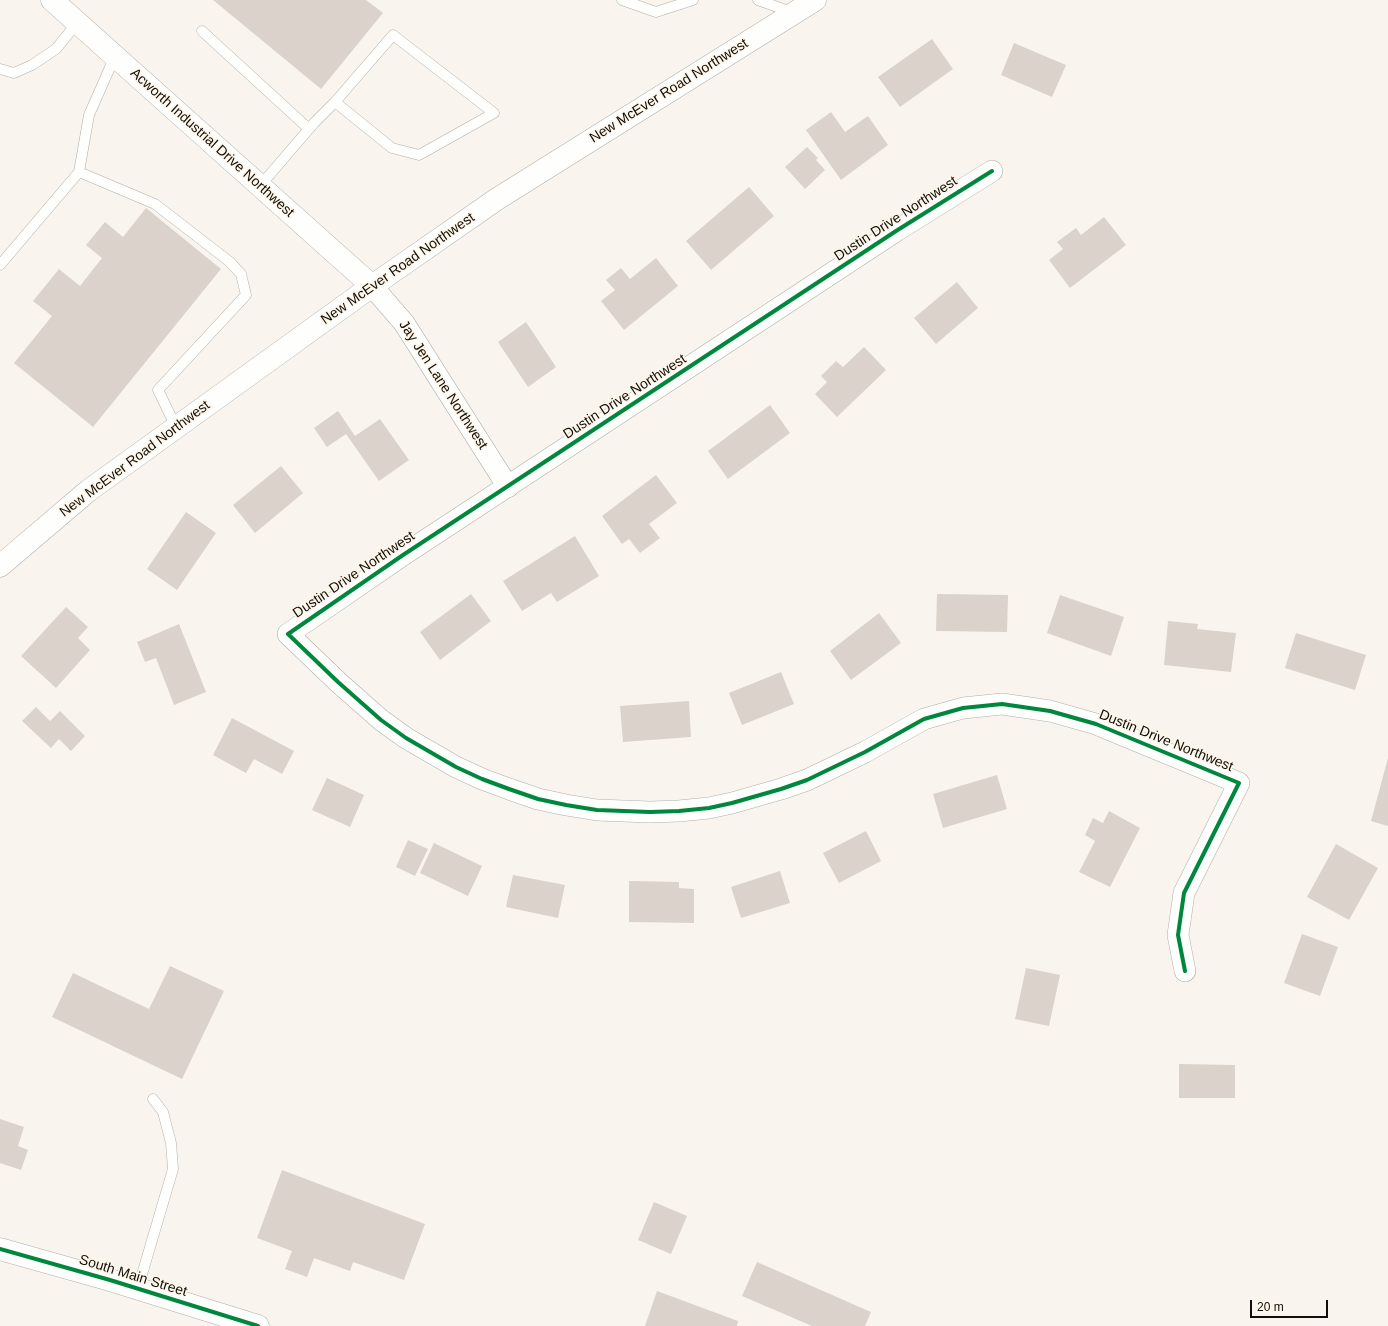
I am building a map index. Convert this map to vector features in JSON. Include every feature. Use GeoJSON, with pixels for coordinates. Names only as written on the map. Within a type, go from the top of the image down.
{"type":"FeatureCollection","features":[{"type":"Feature","properties":{"kind":"street","name":"Acworth Industrial Drive Northwest"},"geometry":{"type":"LineString","coordinates":[[52,0],[372,286]]}},
{"type":"Feature","properties":{"kind":"street","name":"New McEver Road Northwest"},"geometry":{"type":"LineString","coordinates":[[0,566],[88,491],[372,286],[497,199],[815,0]]}},
{"type":"Feature","properties":{"kind":"street","name":"Dustin Drive Northwest"},"geometry":{"type":"LineString","coordinates":[[992,171],[890,236],[403,555],[288,634],[338,682],[381,720],[430,753],[463,770],[509,790],[566,805],[597,810],[636,812],[679,811],[709,808],[757,797],[807,780],[864,752],[924,719],[963,708],[1002,704],[1050,711],[1096,724],[1239,783],[1184,893],[1178,936],[1186,971]]}},
{"type":"Feature","properties":{"kind":"street","name":"Jay Jen Lane Northwest"},"geometry":{"type":"LineString","coordinates":[[372,286],[404,323],[508,487]]}},
{"type":"Feature","properties":{"kind":"street","name":"South Main Street"},"geometry":{"type":"LineString","coordinates":[[0,1249],[138,1288],[258,1326]]}},
{"type":"Feature","properties":{"kind":"lane"},"geometry":{"type":"LineString","coordinates":[[622,0],[656,12],[693,0]]}},
{"type":"Feature","properties":{"kind":"lane"},"geometry":{"type":"LineString","coordinates":[[758,0],[794,13]]}},
{"type":"Feature","properties":{"kind":"lane"},"geometry":{"type":"LineString","coordinates":[[0,69],[14,73],[32,65],[56,48],[77,23]]}},
{"type":"Feature","properties":{"kind":"lane"},"geometry":{"type":"LineString","coordinates":[[202,31],[309,129]]}},
{"type":"Feature","properties":{"kind":"lane"},"geometry":{"type":"LineString","coordinates":[[260,186],[393,35],[494,113],[419,155],[392,148],[335,102]]}},
{"type":"Feature","properties":{"kind":"lane"},"geometry":{"type":"LineString","coordinates":[[0,265],[79,172],[89,115],[115,56]]}},
{"type":"Feature","properties":{"kind":"lane"},"geometry":{"type":"LineString","coordinates":[[79,172],[155,204],[230,262],[241,274],[246,295],[158,390],[176,427]]}},
{"type":"Feature","properties":{"kind":"lane"},"geometry":{"type":"LineString","coordinates":[[138,1288],[174,1169],[171,1142],[163,1112],[153,1099]]}},
{"type":"Feature","properties":{"kind":"building"},"geometry":{"type":"Polygon","coordinates":[[[213,0],[366,0],[383,13],[321,89],[213,0]]]}},
{"type":"Feature","properties":{"kind":"building"},"geometry":{"type":"Polygon","coordinates":[[[932,39],[953,69],[900,107],[878,77],[932,39]]]}},
{"type":"Feature","properties":{"kind":"building"},"geometry":{"type":"Polygon","coordinates":[[[1014,43],[1066,65],[1052,97],[1001,75],[1014,43]]]}},
{"type":"Feature","properties":{"kind":"building"},"geometry":{"type":"Polygon","coordinates":[[[831,112],[845,132],[868,116],[888,145],[841,180],[806,130],[831,112]]]}},
{"type":"Feature","properties":{"kind":"building"},"geometry":{"type":"Polygon","coordinates":[[[807,147],[818,158],[816,160],[825,170],[805,189],[785,167],[807,147]]]}},
{"type":"Feature","properties":{"kind":"building"},"geometry":{"type":"Polygon","coordinates":[[[749,187],[774,216],[711,270],[686,241],[749,187]]]}},
{"type":"Feature","properties":{"kind":"building"},"geometry":{"type":"Polygon","coordinates":[[[146,208],[221,269],[93,427],[14,363],[52,316],[33,301],[59,269],[80,286],[102,258],[86,245],[105,222],[123,237],[146,208]]]}},
{"type":"Feature","properties":{"kind":"building"},"geometry":{"type":"Polygon","coordinates":[[[1104,217],[1126,245],[1070,288],[1049,260],[1063,249],[1057,242],[1076,228],[1081,235],[1104,217]]]}},
{"type":"Feature","properties":{"kind":"building"},"geometry":{"type":"Polygon","coordinates":[[[656,258],[678,286],[624,330],[601,301],[615,290],[606,280],[621,268],[630,279],[656,258]]]}},
{"type":"Feature","properties":{"kind":"building"},"geometry":{"type":"Polygon","coordinates":[[[957,282],[978,308],[936,344],[914,318],[957,282]]]}},
{"type":"Feature","properties":{"kind":"building"},"geometry":{"type":"Polygon","coordinates":[[[526,322],[556,367],[528,387],[498,342],[526,322]]]}},
{"type":"Feature","properties":{"kind":"building"},"geometry":{"type":"Polygon","coordinates":[[[864,347],[886,370],[837,417],[815,394],[827,382],[821,376],[836,361],[843,367],[864,347]]]}},
{"type":"Feature","properties":{"kind":"building"},"geometry":{"type":"Polygon","coordinates":[[[770,405],[790,433],[728,479],[708,451],[770,405]]]}},
{"type":"Feature","properties":{"kind":"building"},"geometry":{"type":"Polygon","coordinates":[[[338,411],[355,436],[380,419],[409,460],[379,481],[346,434],[327,447],[314,428],[338,411]]]}},
{"type":"Feature","properties":{"kind":"building"},"geometry":{"type":"Polygon","coordinates":[[[281,466],[303,493],[255,533],[233,505],[281,466]]]}},
{"type":"Feature","properties":{"kind":"building"},"geometry":{"type":"Polygon","coordinates":[[[656,475],[677,503],[649,524],[660,538],[640,553],[629,539],[622,544],[602,516],[656,475]]]}},
{"type":"Feature","properties":{"kind":"building"},"geometry":{"type":"Polygon","coordinates":[[[186,512],[216,533],[177,590],[147,569],[186,512]]]}},
{"type":"Feature","properties":{"kind":"building"},"geometry":{"type":"Polygon","coordinates":[[[575,536],[599,576],[557,602],[551,593],[522,611],[503,581],[575,536]]]}},
{"type":"Feature","properties":{"kind":"building"},"geometry":{"type":"Polygon","coordinates":[[[471,594],[491,621],[440,660],[420,632],[471,594]]]}},
{"type":"Feature","properties":{"kind":"building"},"geometry":{"type":"Polygon","coordinates":[[[937,594],[1008,595],[1007,632],[936,631],[937,594]]]}},
{"type":"Feature","properties":{"kind":"building"},"geometry":{"type":"Polygon","coordinates":[[[1060,595],[1124,617],[1111,656],[1047,633],[1060,595]]]}},
{"type":"Feature","properties":{"kind":"building"},"geometry":{"type":"Polygon","coordinates":[[[66,607],[88,627],[78,638],[90,650],[56,688],[21,656],[66,607]]]}},
{"type":"Feature","properties":{"kind":"building"},"geometry":{"type":"Polygon","coordinates":[[[879,613],[901,643],[851,680],[830,651],[879,613]]]}},
{"type":"Feature","properties":{"kind":"building"},"geometry":{"type":"Polygon","coordinates":[[[1168,621],[1198,624],[1197,629],[1236,633],[1231,672],[1164,665],[1168,621]]]}},
{"type":"Feature","properties":{"kind":"building"},"geometry":{"type":"Polygon","coordinates":[[[179,624],[206,692],[174,705],[156,658],[145,662],[137,642],[179,624]]]}},
{"type":"Feature","properties":{"kind":"building"},"geometry":{"type":"Polygon","coordinates":[[[1296,633],[1366,655],[1355,690],[1285,668],[1296,633]]]}},
{"type":"Feature","properties":{"kind":"building"},"geometry":{"type":"Polygon","coordinates":[[[781,672],[794,704],[742,725],[729,693],[781,672]]]}},
{"type":"Feature","properties":{"kind":"building"},"geometry":{"type":"Polygon","coordinates":[[[689,701],[691,737],[623,742],[620,706],[689,701]]]}},
{"type":"Feature","properties":{"kind":"building"},"geometry":{"type":"Polygon","coordinates":[[[36,707],[50,721],[60,711],[85,736],[71,751],[59,739],[51,748],[22,721],[36,707]]]}},
{"type":"Feature","properties":{"kind":"building"},"geometry":{"type":"Polygon","coordinates":[[[232,718],[294,751],[282,774],[254,759],[246,773],[213,755],[232,718]]]}},
{"type":"Feature","properties":{"kind":"building"},"geometry":{"type":"Polygon","coordinates":[[[1388,758],[1388,826],[1371,821],[1388,758]]]}},
{"type":"Feature","properties":{"kind":"building"},"geometry":{"type":"Polygon","coordinates":[[[997,775],[1007,809],[943,828],[933,794],[997,775]]]}},
{"type":"Feature","properties":{"kind":"building"},"geometry":{"type":"Polygon","coordinates":[[[327,778],[364,795],[350,827],[312,810],[327,778]]]}},
{"type":"Feature","properties":{"kind":"building"},"geometry":{"type":"Polygon","coordinates":[[[1109,811],[1140,828],[1110,887],[1079,872],[1095,841],[1085,835],[1093,818],[1103,823],[1109,811]]]}},
{"type":"Feature","properties":{"kind":"building"},"geometry":{"type":"Polygon","coordinates":[[[866,831],[881,861],[839,883],[823,853],[866,831]]]}},
{"type":"Feature","properties":{"kind":"building"},"geometry":{"type":"Polygon","coordinates":[[[408,840],[428,849],[415,876],[396,867],[408,840]]]}},
{"type":"Feature","properties":{"kind":"building"},"geometry":{"type":"Polygon","coordinates":[[[434,843],[482,866],[468,896],[420,873],[434,843]]]}},
{"type":"Feature","properties":{"kind":"building"},"geometry":{"type":"Polygon","coordinates":[[[1336,844],[1378,868],[1349,920],[1307,897],[1336,844]]]}},
{"type":"Feature","properties":{"kind":"building"},"geometry":{"type":"Polygon","coordinates":[[[780,871],[790,903],[741,918],[731,887],[780,871]]]}},
{"type":"Feature","properties":{"kind":"building"},"geometry":{"type":"Polygon","coordinates":[[[513,875],[565,885],[558,918],[506,907],[513,875]]]}},
{"type":"Feature","properties":{"kind":"building"},"geometry":{"type":"Polygon","coordinates":[[[629,881],[679,882],[679,888],[694,889],[694,923],[629,922],[629,881]]]}},
{"type":"Feature","properties":{"kind":"building"},"geometry":{"type":"Polygon","coordinates":[[[1302,934],[1338,947],[1320,996],[1284,983],[1302,934]]]}},
{"type":"Feature","properties":{"kind":"building"},"geometry":{"type":"Polygon","coordinates":[[[170,966],[224,991],[182,1079],[52,1017],[73,973],[149,1009],[170,966]]]}},
{"type":"Feature","properties":{"kind":"building"},"geometry":{"type":"Polygon","coordinates":[[[1026,968],[1060,975],[1049,1026],[1015,1019],[1026,968]]]}},
{"type":"Feature","properties":{"kind":"building"},"geometry":{"type":"Polygon","coordinates":[[[1179,1064],[1235,1065],[1235,1098],[1179,1098],[1179,1064]]]}},
{"type":"Feature","properties":{"kind":"building"},"geometry":{"type":"Polygon","coordinates":[[[0,1119],[24,1127],[18,1146],[28,1150],[21,1170],[0,1163],[0,1119]]]}},
{"type":"Feature","properties":{"kind":"building"},"geometry":{"type":"Polygon","coordinates":[[[282,1170],[425,1224],[404,1280],[353,1262],[350,1271],[314,1258],[307,1277],[285,1269],[292,1251],[257,1238],[282,1170]]]}},
{"type":"Feature","properties":{"kind":"building"},"geometry":{"type":"Polygon","coordinates":[[[654,1202],[687,1216],[671,1254],[638,1240],[654,1202]]]}},
{"type":"Feature","properties":{"kind":"building"},"geometry":{"type":"Polygon","coordinates":[[[757,1262],[871,1312],[865,1326],[812,1326],[742,1296],[757,1262]]]}},
{"type":"Feature","properties":{"kind":"building"},"geometry":{"type":"Polygon","coordinates":[[[657,1291],[738,1321],[737,1326],[645,1326],[657,1291]]]}},
{"type":"Feature","properties":{"kind":"cycle path"},"geometry":{"type":"LineString","coordinates":[[992,171],[896,231],[403,555],[288,634],[338,682],[381,720],[406,738],[456,767],[482,779],[538,799],[597,810],[650,812],[679,811],[709,808],[732,803],[807,780],[865,752],[924,719],[963,708],[1002,704],[1050,711],[1096,724],[1239,783],[1184,893],[1178,935],[1185,971]]}},
{"type":"Feature","properties":{"kind":"cycle path"},"geometry":{"type":"LineString","coordinates":[[0,1249],[110,1280],[258,1326]]}}]}
